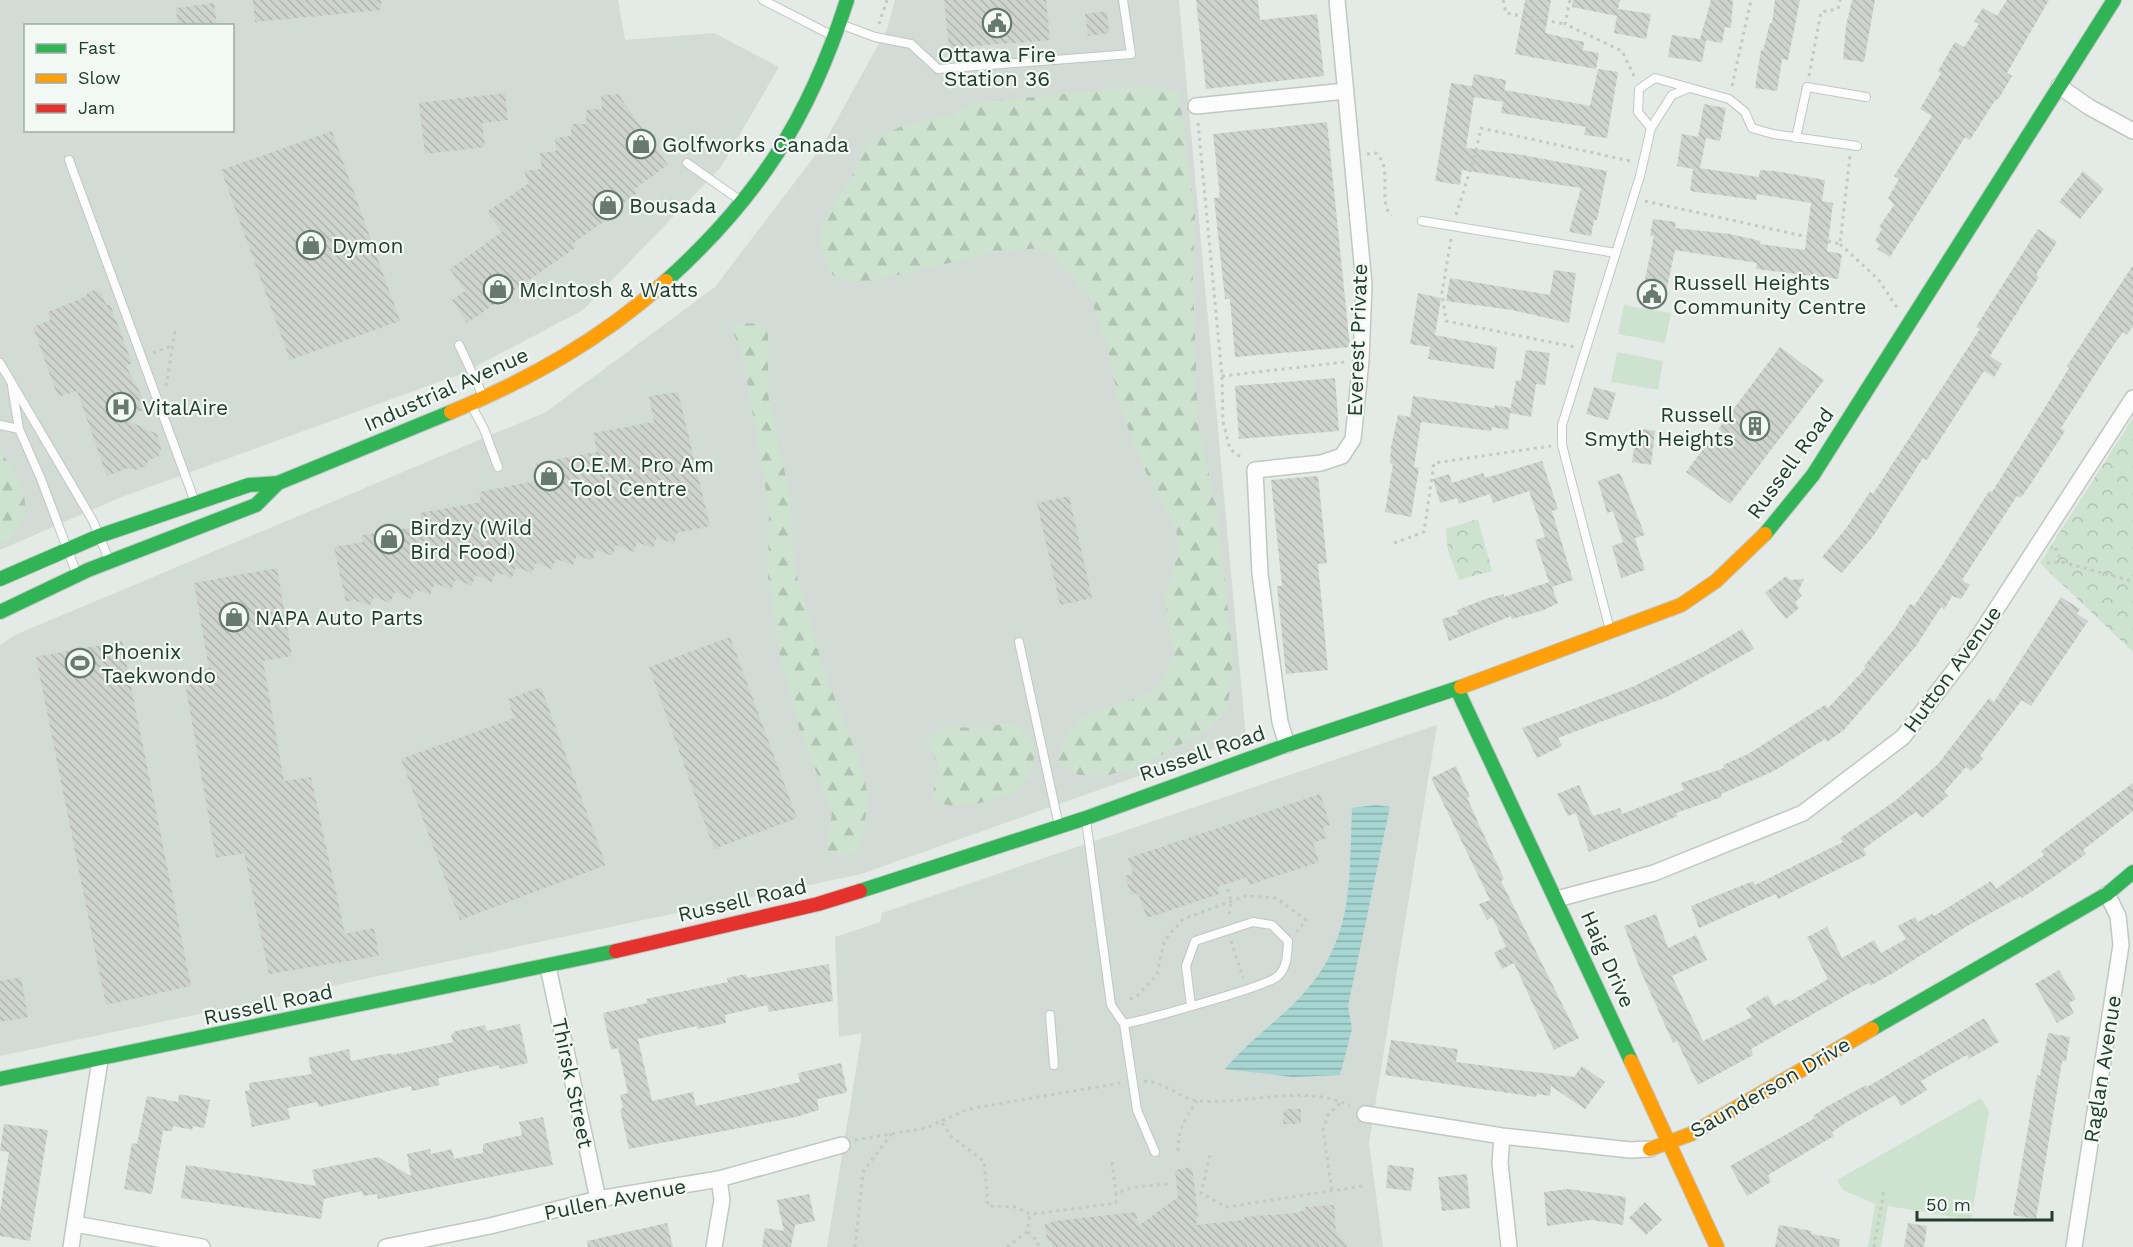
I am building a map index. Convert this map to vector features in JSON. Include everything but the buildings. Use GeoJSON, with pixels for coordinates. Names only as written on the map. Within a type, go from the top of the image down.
{"type":"FeatureCollection","features":[{"type":"Feature","properties":{"kind":"street","name":"Industrial Avenue"},"geometry":{"type":"LineString","coordinates":[[0,579],[99,536],[249,485],[278,483],[523,382],[583,344],[649,297],[742,202],[772,165],[793,130],[837,30],[847,0]]}},
{"type":"Feature","properties":{"kind":"street","name":"Everest Private"},"geometry":{"type":"LineString","coordinates":[[1255,470],[1321,463],[1342,456],[1353,439],[1361,360],[1364,284],[1337,0]]}},
{"type":"Feature","properties":{"kind":"street","name":"Russell Road"},"geometry":{"type":"LineString","coordinates":[[0,1079],[548,967],[818,904],[1086,818],[1287,745],[1457,689],[1681,605],[1716,581],[1776,524],[1813,475],[2114,0]]}},
{"type":"Feature","properties":{"kind":"street"},"geometry":{"type":"LineString","coordinates":[[2059,86],[2089,107],[2133,131]]}},
{"type":"Feature","properties":{"kind":"street"},"geometry":{"type":"LineString","coordinates":[[1196,106],[1346,91]]}},
{"type":"Feature","properties":{"kind":"street","name":"Hutton Avenue"},"geometry":{"type":"LineString","coordinates":[[1557,899],[1654,873],[1803,813],[1903,737],[1970,651],[2027,559],[2133,398]]}},
{"type":"Feature","properties":{"kind":"street"},"geometry":{"type":"LineString","coordinates":[[1255,470],[1260,574],[1280,722],[1287,745]]}},
{"type":"Feature","properties":{"kind":"street","name":"Industrial Avenue"},"geometry":{"type":"LineString","coordinates":[[0,612],[77,575],[256,505],[278,483]]}},
{"type":"Feature","properties":{"kind":"street","name":"Haig Drive"},"geometry":{"type":"LineString","coordinates":[[1457,689],[1557,899],[1717,1247]]}},
{"type":"Feature","properties":{"kind":"street","name":"Saunderson Drive"},"geometry":{"type":"LineString","coordinates":[[1365,1114],[1502,1137],[1630,1150],[1650,1149],[1691,1134],[2107,894],[2133,872]]}},
{"type":"Feature","properties":{"kind":"street","name":"Raglan Avenue"},"geometry":{"type":"LineString","coordinates":[[2074,1247],[2121,945],[2118,916],[2107,894]]}},
{"type":"Feature","properties":{"kind":"street","name":"Thirsk Street"},"geometry":{"type":"LineString","coordinates":[[548,967],[598,1199]]}},
{"type":"Feature","properties":{"kind":"street"},"geometry":{"type":"LineString","coordinates":[[71,1247],[100,1060]]}},
{"type":"Feature","properties":{"kind":"street"},"geometry":{"type":"LineString","coordinates":[[1502,1137],[1500,1163],[1509,1247]]}},
{"type":"Feature","properties":{"kind":"street","name":"Pullen Avenue"},"geometry":{"type":"LineString","coordinates":[[386,1247],[490,1226],[598,1199],[719,1179],[843,1145]]}},
{"type":"Feature","properties":{"kind":"street"},"geometry":{"type":"LineString","coordinates":[[714,1247],[722,1200],[719,1179]]}},
{"type":"Feature","properties":{"kind":"street"},"geometry":{"type":"LineString","coordinates":[[75,1224],[202,1247]]}},
{"type":"Feature","properties":{"kind":"lane"},"geometry":{"type":"LineString","coordinates":[[763,0],[837,30],[911,45],[938,69],[1131,54],[1123,0]]}},
{"type":"Feature","properties":{"kind":"lane"},"geometry":{"type":"LineString","coordinates":[[1650,128],[1638,112],[1640,89],[1654,78],[1729,99],[1745,112],[1752,128],[1796,138],[1854,146]]}},
{"type":"Feature","properties":{"kind":"lane"},"geometry":{"type":"LineString","coordinates":[[1796,138],[1808,87],[1866,97]]}},
{"type":"Feature","properties":{"kind":"lane"},"geometry":{"type":"LineString","coordinates":[[1611,633],[1562,445],[1562,425],[1633,198],[1650,128],[1672,94],[1689,88]]}},
{"type":"Feature","properties":{"kind":"lane"},"geometry":{"type":"LineString","coordinates":[[69,160],[195,503]]}},
{"type":"Feature","properties":{"kind":"lane"},"geometry":{"type":"LineString","coordinates":[[687,163],[742,202]]}},
{"type":"Feature","properties":{"kind":"lane"},"geometry":{"type":"LineString","coordinates":[[1422,220],[1616,253]]}},
{"type":"Feature","properties":{"kind":"lane"},"geometry":{"type":"LineString","coordinates":[[459,345],[484,398]]}},
{"type":"Feature","properties":{"kind":"lane"},"geometry":{"type":"LineString","coordinates":[[0,363],[45,435],[99,536],[109,562]]}},
{"type":"Feature","properties":{"kind":"lane"},"geometry":{"type":"LineString","coordinates":[[11,382],[19,429],[41,479],[77,575]]}},
{"type":"Feature","properties":{"kind":"lane"},"geometry":{"type":"LineString","coordinates":[[470,404],[484,429],[498,467]]}},
{"type":"Feature","properties":{"kind":"lane"},"geometry":{"type":"LineString","coordinates":[[0,425],[19,429]]}},
{"type":"Feature","properties":{"kind":"lane"},"geometry":{"type":"LineString","coordinates":[[1019,642],[1060,827]]}},
{"type":"Feature","properties":{"kind":"lane"},"geometry":{"type":"LineString","coordinates":[[1086,818],[1111,1005],[1124,1024],[1137,1110],[1155,1152]]}},
{"type":"Feature","properties":{"kind":"lane"},"geometry":{"type":"LineString","coordinates":[[1124,1024],[1146,1020],[1191,1006],[1277,977],[1287,962],[1288,941],[1272,925],[1253,922],[1195,941],[1186,966],[1191,1006]]}},
{"type":"Feature","properties":{"kind":"lane"},"geometry":{"type":"LineString","coordinates":[[1050,1015],[1054,1065]]}},
{"type":"Feature","properties":{"kind":"path"},"geometry":{"type":"LineString","coordinates":[[875,37],[887,0]]}},
{"type":"Feature","properties":{"kind":"path"},"geometry":{"type":"LineString","coordinates":[[1503,0],[1506,13],[1565,24],[1622,51],[1640,89]]}},
{"type":"Feature","properties":{"kind":"path"},"geometry":{"type":"LineString","coordinates":[[1565,24],[1570,0]]}},
{"type":"Feature","properties":{"kind":"path"},"geometry":{"type":"LineString","coordinates":[[1729,99],[1751,0]]}},
{"type":"Feature","properties":{"kind":"path"},"geometry":{"type":"LineString","coordinates":[[1808,87],[1821,12],[1838,9],[1839,0]]}},
{"type":"Feature","properties":{"kind":"path"},"geometry":{"type":"LineString","coordinates":[[1196,106],[1222,376],[1223,422],[1230,449],[1255,470]]}},
{"type":"Feature","properties":{"kind":"path"},"geometry":{"type":"LineString","coordinates":[[1586,350],[1446,321],[1442,293],[1453,226],[1481,128],[1642,164]]}},
{"type":"Feature","properties":{"kind":"path"},"geometry":{"type":"LineString","coordinates":[[1840,244],[1854,146]]}},
{"type":"Feature","properties":{"kind":"path"},"geometry":{"type":"LineString","coordinates":[[1352,155],[1376,153],[1381,158],[1386,179],[1384,205],[1391,216]]}},
{"type":"Feature","properties":{"kind":"path"},"geometry":{"type":"LineString","coordinates":[[1633,198],[1840,244],[1878,279],[1894,307],[1912,318]]}},
{"type":"Feature","properties":{"kind":"path"},"geometry":{"type":"LineString","coordinates":[[156,396],[166,389],[175,331]]}},
{"type":"Feature","properties":{"kind":"path"},"geometry":{"type":"LineString","coordinates":[[1222,376],[1361,360]]}},
{"type":"Feature","properties":{"kind":"path"},"geometry":{"type":"LineString","coordinates":[[1394,543],[1424,532],[1434,463],[1562,445]]}},
{"type":"Feature","properties":{"kind":"path"},"geometry":{"type":"LineString","coordinates":[[2027,559],[2062,562],[2128,580],[2133,584]]}},
{"type":"Feature","properties":{"kind":"path"},"geometry":{"type":"LineString","coordinates":[[843,1145],[861,1137],[926,1128],[942,1123],[968,1109],[1133,1080],[1157,1081],[1197,1101],[1298,1096],[1341,1102],[1365,1114]]}},
{"type":"Feature","properties":{"kind":"path"},"geometry":{"type":"LineString","coordinates":[[1178,1151],[1178,1135],[1184,1120],[1197,1101]]}},
{"type":"Feature","properties":{"kind":"path"},"geometry":{"type":"LineString","coordinates":[[1332,1190],[1323,1130],[1328,1115],[1341,1102]]}},
{"type":"Feature","properties":{"kind":"path"},"geometry":{"type":"LineString","coordinates":[[942,1123],[952,1137],[984,1161],[988,1206],[1016,1207],[1030,1214],[1116,1203],[1112,1162]]}},
{"type":"Feature","properties":{"kind":"path"},"geometry":{"type":"LineString","coordinates":[[855,1247],[862,1172],[892,1132]]}},
{"type":"Feature","properties":{"kind":"path"},"geometry":{"type":"LineString","coordinates":[[1210,1155],[1201,1193],[1226,1207],[1363,1186]]}},
{"type":"Feature","properties":{"kind":"path"},"geometry":{"type":"LineString","coordinates":[[1116,1193],[1134,1188],[1168,1185]]}},
{"type":"Feature","properties":{"kind":"path"},"geometry":{"type":"LineString","coordinates":[[1874,1247],[1884,1190]]}},
{"type":"Feature","properties":{"kind":"path"},"geometry":{"type":"LineString","coordinates":[[1006,1247],[1027,1232],[1030,1214]]}},
{"type":"Feature","properties":{"kind":"path"},"geometry":{"type":"LineString","coordinates":[[1027,1232],[1038,1242],[1038,1247]]}},
{"type":"Feature","properties":{"kind":"shaded area"},"geometry":{"type":"Polygon","coordinates":[[[0,0],[618,0],[625,40],[714,33],[779,67],[721,167],[583,310],[463,373],[119,498],[0,550],[0,0]]]}},
{"type":"Feature","properties":{"kind":"shaded area"},"geometry":{"type":"Polygon","coordinates":[[[895,0],[1179,0],[1246,738],[861,874],[0,1056],[0,645],[15,635],[546,412],[715,287],[823,145],[887,29],[895,0]]]}},
{"type":"Feature","properties":{"kind":"shaded area"},"geometry":{"type":"Polygon","coordinates":[[[1437,725],[1369,1143],[1383,1247],[827,1247],[862,1033],[839,1037],[835,937],[880,922],[882,913],[1437,725]]]}},
{"type":"Feature","properties":{"kind":"green space"},"geometry":{"type":"Polygon","coordinates":[[[1144,86],[1179,92],[1195,216],[1193,278],[1198,426],[1218,515],[1233,659],[1228,704],[1223,715],[1206,731],[1138,767],[1104,776],[1079,775],[1057,764],[1065,739],[1079,718],[1149,694],[1165,676],[1173,652],[1165,602],[1178,552],[1176,526],[1149,480],[1120,408],[1107,344],[1090,297],[1050,252],[1038,248],[992,253],[867,282],[844,280],[833,275],[826,265],[820,240],[823,222],[852,176],[862,151],[869,143],[902,126],[938,117],[950,117],[972,103],[1144,86]]]}},
{"type":"Feature","properties":{"kind":"green space"},"geometry":{"type":"Polygon","coordinates":[[[1624,305],[1671,313],[1665,343],[1618,334],[1624,305]]]}},
{"type":"Feature","properties":{"kind":"green space"},"geometry":{"type":"Polygon","coordinates":[[[734,322],[757,324],[768,331],[768,395],[789,492],[795,569],[824,671],[861,765],[869,800],[859,848],[849,856],[827,853],[832,812],[800,731],[780,656],[768,577],[769,510],[743,357],[734,334],[734,322]]]}},
{"type":"Feature","properties":{"kind":"green space"},"geometry":{"type":"Polygon","coordinates":[[[1617,352],[1663,361],[1658,390],[1611,382],[1617,352]]]}},
{"type":"Feature","properties":{"kind":"green space"},"geometry":{"type":"Polygon","coordinates":[[[2133,418],[2133,652],[2040,563],[2133,418]]]}},
{"type":"Feature","properties":{"kind":"green space"},"geometry":{"type":"Polygon","coordinates":[[[0,452],[18,478],[25,499],[25,510],[18,529],[0,545],[0,452]]]}},
{"type":"Feature","properties":{"kind":"green space"},"geometry":{"type":"Polygon","coordinates":[[[1478,519],[1492,571],[1459,580],[1448,551],[1446,529],[1478,519]]]}},
{"type":"Feature","properties":{"kind":"green space"},"geometry":{"type":"Polygon","coordinates":[[[1005,723],[1017,725],[1033,742],[1035,753],[1030,777],[1013,793],[976,804],[952,806],[940,803],[933,794],[938,764],[927,742],[931,735],[948,727],[980,728],[1005,723]]]}},
{"type":"Feature","properties":{"kind":"green space"},"geometry":{"type":"Polygon","coordinates":[[[1981,1098],[1989,1111],[1971,1220],[1888,1206],[1881,1247],[1868,1247],[1875,1204],[1843,1190],[1837,1180],[1981,1098]]]}},
{"type":"Feature","properties":{"kind":"water"},"geometry":{"type":"Polygon","coordinates":[[[1376,805],[1390,807],[1348,1006],[1352,1029],[1340,1075],[1292,1077],[1225,1069],[1295,1003],[1321,972],[1333,950],[1346,906],[1352,808],[1376,805]]]}},
{"type":"Feature","properties":{"kind":"traffic: fast"},"geometry":{"type":"LineString","coordinates":[[666,281],[728,219],[777,154],[816,82],[847,0]]}},
{"type":"Feature","properties":{"kind":"traffic: fast"},"geometry":{"type":"LineString","coordinates":[[1765,534],[1813,475],[2114,0]]}},
{"type":"Feature","properties":{"kind":"traffic: fast"},"geometry":{"type":"LineString","coordinates":[[0,579],[99,536],[249,485],[278,483],[451,412]]}},
{"type":"Feature","properties":{"kind":"traffic: fast"},"geometry":{"type":"LineString","coordinates":[[0,612],[88,570],[256,505],[278,483]]}},
{"type":"Feature","properties":{"kind":"traffic: fast"},"geometry":{"type":"LineString","coordinates":[[860,891],[1086,818],[1287,745],[1461,687]]}},
{"type":"Feature","properties":{"kind":"traffic: fast"},"geometry":{"type":"LineString","coordinates":[[1457,689],[1631,1061]]}},
{"type":"Feature","properties":{"kind":"traffic: fast"},"geometry":{"type":"LineString","coordinates":[[1872,1029],[2107,894],[2133,872]]}},
{"type":"Feature","properties":{"kind":"traffic: fast"},"geometry":{"type":"LineString","coordinates":[[0,1079],[616,951]]}},
{"type":"Feature","properties":{"kind":"traffic: slow"},"geometry":{"type":"LineString","coordinates":[[451,412],[509,386],[564,356],[617,321],[666,281]]}},
{"type":"Feature","properties":{"kind":"traffic: slow"},"geometry":{"type":"LineString","coordinates":[[1461,687],[1681,605],[1716,581],[1765,534]]}},
{"type":"Feature","properties":{"kind":"traffic: slow"},"geometry":{"type":"LineString","coordinates":[[1650,1149],[1691,1134],[1872,1029]]}},
{"type":"Feature","properties":{"kind":"traffic: slow"},"geometry":{"type":"LineString","coordinates":[[1631,1061],[1717,1247]]}},
{"type":"Feature","properties":{"kind":"traffic: jam"},"geometry":{"type":"LineString","coordinates":[[616,951],[818,904],[860,891]]}},
{"type":"Feature","properties":{"kind":"place","name":"Ottawa Fire Station 36"},"geometry":{"type":"Point","coordinates":[997,23]}},
{"type":"Feature","properties":{"kind":"place","name":"Golfworks Canada"},"geometry":{"type":"Point","coordinates":[641,144]}},
{"type":"Feature","properties":{"kind":"place","name":"Bousada"},"geometry":{"type":"Point","coordinates":[608,205]}},
{"type":"Feature","properties":{"kind":"place","name":"Dymon"},"geometry":{"type":"Point","coordinates":[311,245]}},
{"type":"Feature","properties":{"kind":"place","name":"McIntosh & Watts"},"geometry":{"type":"Point","coordinates":[498,289]}},
{"type":"Feature","properties":{"kind":"place","name":"Russell Heights Community Centre"},"geometry":{"type":"Point","coordinates":[1652,294]}},
{"type":"Feature","properties":{"kind":"place","name":"VitalAire"},"geometry":{"type":"Point","coordinates":[121,407]}},
{"type":"Feature","properties":{"kind":"place","name":"Russell Smyth Heights"},"geometry":{"type":"Point","coordinates":[1755,426]}},
{"type":"Feature","properties":{"kind":"place","name":"O.E.M. Pro Am Tool Centre"},"geometry":{"type":"Point","coordinates":[549,476]}},
{"type":"Feature","properties":{"kind":"place","name":"Birdzy (Wild Bird Food)"},"geometry":{"type":"Point","coordinates":[389,539]}},
{"type":"Feature","properties":{"kind":"place","name":"NAPA Auto Parts"},"geometry":{"type":"Point","coordinates":[234,617]}},
{"type":"Feature","properties":{"kind":"place","name":"Phoenix Taekwondo"},"geometry":{"type":"Point","coordinates":[80,663]}}]}
